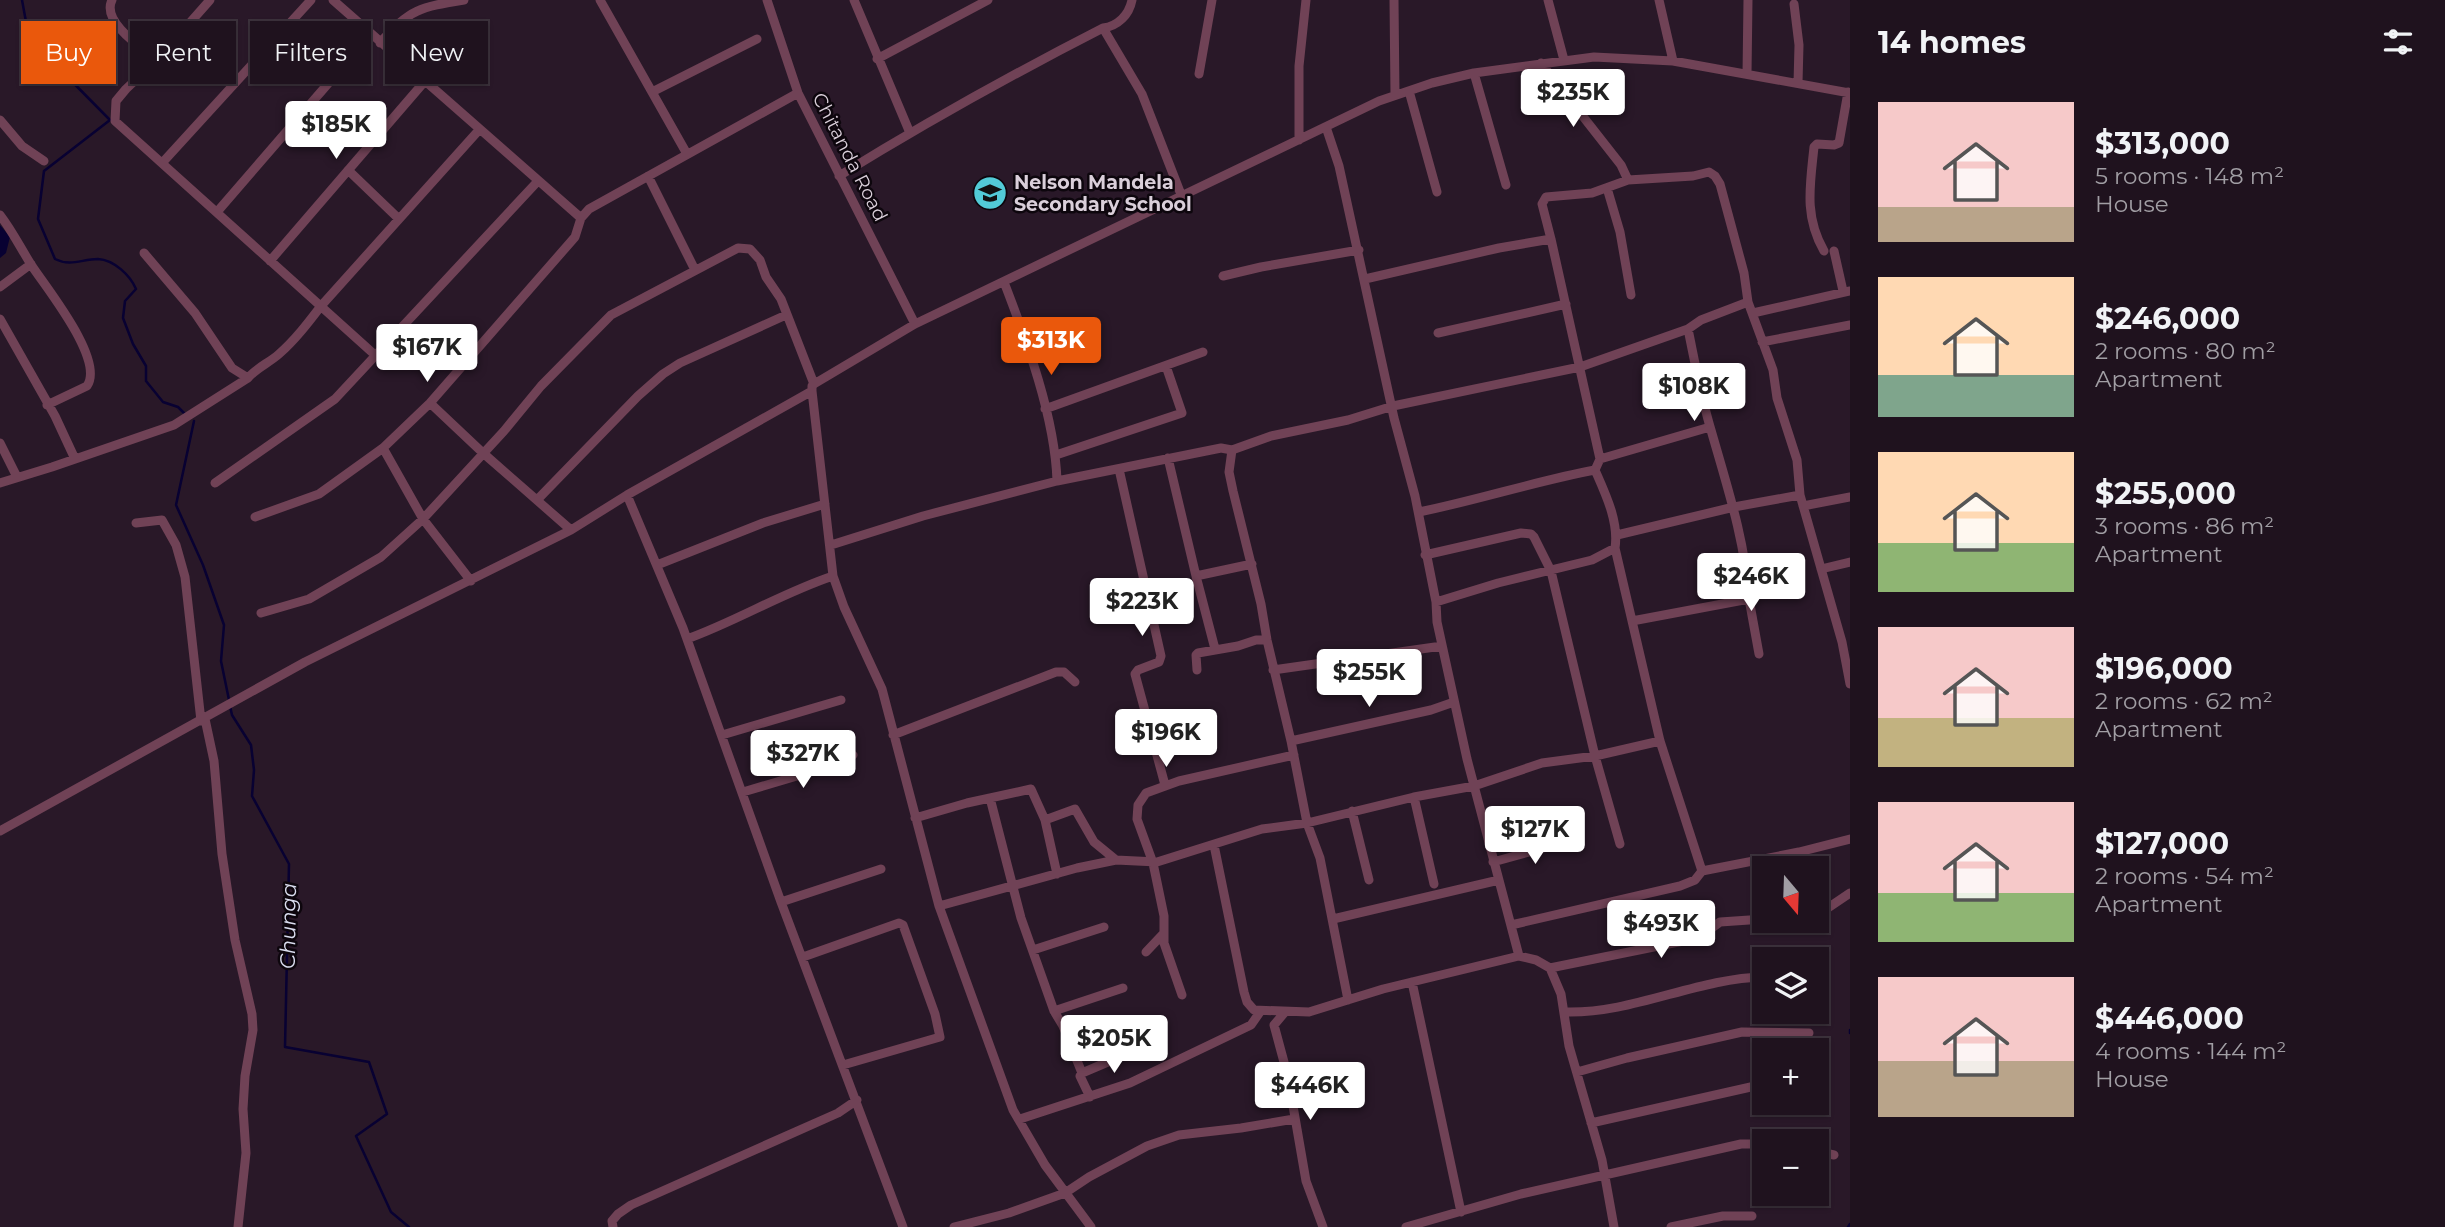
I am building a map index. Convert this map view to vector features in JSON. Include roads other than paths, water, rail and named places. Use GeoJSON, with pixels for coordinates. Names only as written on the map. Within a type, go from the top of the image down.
{"type":"FeatureCollection","features":[{"type":"Feature","properties":{"kind":"street"},"geometry":{"type":"LineString","coordinates":[[113,0],[110,11],[119,28],[130,37]]}},
{"type":"Feature","properties":{"kind":"street"},"geometry":{"type":"LineString","coordinates":[[191,21],[210,0]]}},
{"type":"Feature","properties":{"kind":"street"},"geometry":{"type":"LineString","coordinates":[[163,162],[311,0]]}},
{"type":"Feature","properties":{"kind":"street"},"geometry":{"type":"LineString","coordinates":[[333,0],[356,21]]}},
{"type":"Feature","properties":{"kind":"street"},"geometry":{"type":"LineString","coordinates":[[380,43],[407,15],[426,7],[464,0]]}},
{"type":"Feature","properties":{"kind":"street"},"geometry":{"type":"LineString","coordinates":[[600,0],[687,154]]}},
{"type":"Feature","properties":{"kind":"street","name":"Chitanda Road"},"geometry":{"type":"LineString","coordinates":[[766,0],[798,93],[915,324]]}},
{"type":"Feature","properties":{"kind":"street"},"geometry":{"type":"LineString","coordinates":[[854,0],[909,133]]}},
{"type":"Feature","properties":{"kind":"street"},"geometry":{"type":"LineString","coordinates":[[877,59],[988,0]]}},
{"type":"Feature","properties":{"kind":"street"},"geometry":{"type":"LineString","coordinates":[[839,176],[909,133],[1102,28],[1109,27],[1125,17],[1132,0]]}},
{"type":"Feature","properties":{"kind":"street"},"geometry":{"type":"LineString","coordinates":[[1199,74],[1212,0]]}},
{"type":"Feature","properties":{"kind":"street"},"geometry":{"type":"LineString","coordinates":[[1299,140],[1299,66],[1306,0]]}},
{"type":"Feature","properties":{"kind":"street"},"geometry":{"type":"LineString","coordinates":[[1394,0],[1395,95]]}},
{"type":"Feature","properties":{"kind":"street"},"geometry":{"type":"LineString","coordinates":[[1548,0],[1564,60]]}},
{"type":"Feature","properties":{"kind":"street"},"geometry":{"type":"LineString","coordinates":[[1658,0],[1673,61]]}},
{"type":"Feature","properties":{"kind":"street"},"geometry":{"type":"LineString","coordinates":[[1747,74],[1748,0]]}},
{"type":"Feature","properties":{"kind":"street"},"geometry":{"type":"LineString","coordinates":[[1794,4],[1798,83]]}},
{"type":"Feature","properties":{"kind":"street"},"geometry":{"type":"LineString","coordinates":[[1102,28],[1142,94],[1182,197]]}},
{"type":"Feature","properties":{"kind":"street"},"geometry":{"type":"LineString","coordinates":[[371,34],[385,47]]}},
{"type":"Feature","properties":{"kind":"street"},"geometry":{"type":"LineString","coordinates":[[652,92],[757,39]]}},
{"type":"Feature","properties":{"kind":"street"},"geometry":{"type":"LineString","coordinates":[[0,831],[305,662],[571,530],[813,388],[915,324],[1395,95],[1474,73],[1594,57],[1673,61],[1849,93],[1839,143],[1817,144],[1814,147],[1809,198],[1812,227],[1829,251],[1846,291],[1753,313]]}},
{"type":"Feature","properties":{"kind":"street"},"geometry":{"type":"LineString","coordinates":[[1541,63],[1621,165],[1628,180]]}},
{"type":"Feature","properties":{"kind":"street"},"geometry":{"type":"LineString","coordinates":[[1474,73],[1506,186]]}},
{"type":"Feature","properties":{"kind":"street"},"geometry":{"type":"LineString","coordinates":[[131,84],[116,101],[115,121],[374,355]]}},
{"type":"Feature","properties":{"kind":"street"},"geometry":{"type":"LineString","coordinates":[[217,212],[328,84]]}},
{"type":"Feature","properties":{"kind":"street"},"geometry":{"type":"LineString","coordinates":[[270,261],[422,84]]}},
{"type":"Feature","properties":{"kind":"street"},"geometry":{"type":"LineString","coordinates":[[428,84],[581,218]]}},
{"type":"Feature","properties":{"kind":"street"},"geometry":{"type":"LineString","coordinates":[[1409,91],[1437,192]]}},
{"type":"Feature","properties":{"kind":"street"},"geometry":{"type":"LineString","coordinates":[[255,517],[319,494],[383,448],[430,403],[575,237],[581,218],[589,209],[798,93]]}},
{"type":"Feature","properties":{"kind":"street"},"geometry":{"type":"LineString","coordinates":[[0,120],[22,146],[44,161]]}},
{"type":"Feature","properties":{"kind":"street"},"geometry":{"type":"LineString","coordinates":[[1326,127],[1339,166],[1419,512],[1436,602],[1437,622],[1454,702],[1519,956]]}},
{"type":"Feature","properties":{"kind":"street"},"geometry":{"type":"LineString","coordinates":[[0,482],[174,425],[248,378],[280,354],[480,130]]}},
{"type":"Feature","properties":{"kind":"street"},"geometry":{"type":"LineString","coordinates":[[348,170],[399,219]]}},
{"type":"Feature","properties":{"kind":"street"},"geometry":{"type":"LineString","coordinates":[[1702,870],[1660,741],[1615,548],[1617,535],[1605,492],[1595,470],[1600,459],[1542,204],[1546,197],[1584,194],[1628,180],[1693,176],[1710,172],[1720,184],[1744,273],[1748,302],[1773,369],[1777,398],[1797,460],[1803,506],[1846,642],[1850,684]]}},
{"type":"Feature","properties":{"kind":"street"},"geometry":{"type":"LineString","coordinates":[[648,176],[695,271]]}},
{"type":"Feature","properties":{"kind":"street"},"geometry":{"type":"LineString","coordinates":[[215,483],[335,399],[538,181]]}},
{"type":"Feature","properties":{"kind":"street"},"geometry":{"type":"LineString","coordinates":[[1607,188],[1620,232],[1631,295]]}},
{"type":"Feature","properties":{"kind":"street"},"geometry":{"type":"LineString","coordinates":[[0,215],[18,238],[31,264],[80,340],[92,374],[87,386],[47,405]]}},
{"type":"Feature","properties":{"kind":"street"},"geometry":{"type":"LineString","coordinates":[[1365,279],[1499,248],[1551,239]]}},
{"type":"Feature","properties":{"kind":"street"},"geometry":{"type":"LineString","coordinates":[[261,613],[309,598],[381,557],[423,519],[541,386],[611,316],[738,248],[750,249],[760,260],[766,277],[781,299],[813,388],[831,545],[832,576],[882,689],[939,906],[1002,1083],[1045,1165],[1091,1227]]}},
{"type":"Feature","properties":{"kind":"street"},"geometry":{"type":"LineString","coordinates":[[1223,276],[1359,250]]}},
{"type":"Feature","properties":{"kind":"street"},"geometry":{"type":"LineString","coordinates":[[144,253],[195,313],[232,368],[248,378]]}},
{"type":"Feature","properties":{"kind":"street"},"geometry":{"type":"LineString","coordinates":[[0,287],[31,264]]}},
{"type":"Feature","properties":{"kind":"street"},"geometry":{"type":"LineString","coordinates":[[1004,282],[1022,329],[1045,409],[1056,455],[1057,481]]}},
{"type":"Feature","properties":{"kind":"street"},"geometry":{"type":"LineString","coordinates":[[831,545],[923,516],[1057,481],[1221,448],[1232,450],[1271,436],[1348,420],[1393,406],[1580,367],[1688,329],[1701,320],[1748,302]]}},
{"type":"Feature","properties":{"kind":"street"},"geometry":{"type":"LineString","coordinates":[[1438,333],[1566,304]]}},
{"type":"Feature","properties":{"kind":"street"},"geometry":{"type":"LineString","coordinates":[[537,500],[638,396],[663,374],[680,363],[786,315]]}},
{"type":"Feature","properties":{"kind":"street"},"geometry":{"type":"LineString","coordinates":[[0,319],[75,459]]}},
{"type":"Feature","properties":{"kind":"street"},"geometry":{"type":"LineString","coordinates":[[1762,342],[1850,324]]}},
{"type":"Feature","properties":{"kind":"street"},"geometry":{"type":"LineString","coordinates":[[1688,329],[1710,427],[1734,507],[1747,567],[1749,599],[1759,654]]}},
{"type":"Feature","properties":{"kind":"street"},"geometry":{"type":"LineString","coordinates":[[1045,409],[1203,352]]}},
{"type":"Feature","properties":{"kind":"street"},"geometry":{"type":"LineString","coordinates":[[1056,455],[1182,413],[1166,366]]}},
{"type":"Feature","properties":{"kind":"street"},"geometry":{"type":"LineString","coordinates":[[430,403],[571,530]]}},
{"type":"Feature","properties":{"kind":"street"},"geometry":{"type":"LineString","coordinates":[[1600,459],[1710,427]]}},
{"type":"Feature","properties":{"kind":"street"},"geometry":{"type":"LineString","coordinates":[[0,443],[17,477]]}},
{"type":"Feature","properties":{"kind":"street"},"geometry":{"type":"LineString","coordinates":[[383,448],[423,519],[471,581]]}},
{"type":"Feature","properties":{"kind":"street"},"geometry":{"type":"LineString","coordinates":[[1232,450],[1229,472],[1252,564],[1307,823],[1320,858],[1348,1000]]}},
{"type":"Feature","properties":{"kind":"street"},"geometry":{"type":"LineString","coordinates":[[1168,458],[1215,649]]}},
{"type":"Feature","properties":{"kind":"street"},"geometry":{"type":"LineString","coordinates":[[1119,469],[1161,656],[1159,662],[1138,670],[1135,674],[1165,785]]}},
{"type":"Feature","properties":{"kind":"street"},"geometry":{"type":"LineString","coordinates":[[1419,512],[1595,470]]}},
{"type":"Feature","properties":{"kind":"street"},"geometry":{"type":"LineString","coordinates":[[627,495],[687,639],[781,902],[903,1227]]}},
{"type":"Feature","properties":{"kind":"street"},"geometry":{"type":"LineString","coordinates":[[1617,535],[1734,507],[1800,495]]}},
{"type":"Feature","properties":{"kind":"street"},"geometry":{"type":"LineString","coordinates":[[1803,506],[1850,497]]}},
{"type":"Feature","properties":{"kind":"street"},"geometry":{"type":"LineString","coordinates":[[657,565],[763,523],[825,504]]}},
{"type":"Feature","properties":{"kind":"street"},"geometry":{"type":"LineString","coordinates":[[136,523],[162,520],[176,545],[185,577],[203,720],[214,761],[222,854],[235,940],[252,1014],[253,1030],[245,1076],[243,1109],[246,1153],[238,1227]]}},
{"type":"Feature","properties":{"kind":"street"},"geometry":{"type":"LineString","coordinates":[[1425,555],[1521,533],[1531,534],[1551,571],[1595,756],[1620,844]]}},
{"type":"Feature","properties":{"kind":"street"},"geometry":{"type":"LineString","coordinates":[[1436,602],[1498,583],[1592,560],[1615,548]]}},
{"type":"Feature","properties":{"kind":"street"},"geometry":{"type":"LineString","coordinates":[[1821,569],[1850,562]]}},
{"type":"Feature","properties":{"kind":"street"},"geometry":{"type":"LineString","coordinates":[[1196,576],[1252,564]]}},
{"type":"Feature","properties":{"kind":"street"},"geometry":{"type":"LineString","coordinates":[[687,639],[832,576]]}},
{"type":"Feature","properties":{"kind":"street"},"geometry":{"type":"LineString","coordinates":[[1632,621],[1749,599]]}},
{"type":"Feature","properties":{"kind":"street"},"geometry":{"type":"LineString","coordinates":[[1197,670],[1196,656],[1215,649],[1266,640]]}},
{"type":"Feature","properties":{"kind":"street"},"geometry":{"type":"LineString","coordinates":[[1273,670],[1442,646]]}},
{"type":"Feature","properties":{"kind":"street"},"geometry":{"type":"LineString","coordinates":[[893,734],[1056,672],[1064,672],[1075,681]]}},
{"type":"Feature","properties":{"kind":"street"},"geometry":{"type":"LineString","coordinates":[[722,735],[841,700]]}},
{"type":"Feature","properties":{"kind":"street"},"geometry":{"type":"LineString","coordinates":[[1291,741],[1431,710],[1454,702]]}},
{"type":"Feature","properties":{"kind":"street"},"geometry":{"type":"LineString","coordinates":[[939,906],[1116,860],[1153,863],[1262,829],[1307,823],[1474,786],[1542,763],[1595,756],[1660,741]]}},
{"type":"Feature","properties":{"kind":"street"},"geometry":{"type":"LineString","coordinates":[[743,792],[807,773],[853,755]]}},
{"type":"Feature","properties":{"kind":"street"},"geometry":{"type":"LineString","coordinates":[[1182,995],[1163,934],[1164,916],[1153,863],[1136,812],[1141,797],[1165,785],[1294,755]]}},
{"type":"Feature","properties":{"kind":"street"},"geometry":{"type":"LineString","coordinates":[[915,818],[1031,789],[1045,820],[1057,874]]}},
{"type":"Feature","properties":{"kind":"street"},"geometry":{"type":"LineString","coordinates":[[1415,797],[1434,884]]}},
{"type":"Feature","properties":{"kind":"street"},"geometry":{"type":"LineString","coordinates":[[990,798],[1012,886],[1033,950],[1054,1010],[1090,1097]]}},
{"type":"Feature","properties":{"kind":"street"},"geometry":{"type":"LineString","coordinates":[[1045,820],[1075,809],[1094,842],[1116,860]]}},
{"type":"Feature","properties":{"kind":"street"},"geometry":{"type":"LineString","coordinates":[[1352,811],[1369,880]]}},
{"type":"Feature","properties":{"kind":"street"},"geometry":{"type":"LineString","coordinates":[[1511,925],[1680,886],[1695,880],[1702,870],[1800,852],[1850,839]]}},
{"type":"Feature","properties":{"kind":"street"},"geometry":{"type":"LineString","coordinates":[[1493,862],[1569,841]]}},
{"type":"Feature","properties":{"kind":"street"},"geometry":{"type":"LineString","coordinates":[[1214,845],[1244,992],[1250,1007],[1259,1012],[1309,1012],[1412,982],[1519,956],[1536,960],[1550,968],[1561,993],[1567,1036],[1605,1174],[1605,1187],[1614,1227]]}},
{"type":"Feature","properties":{"kind":"street"},"geometry":{"type":"LineString","coordinates":[[781,902],[881,869]]}},
{"type":"Feature","properties":{"kind":"street"},"geometry":{"type":"LineString","coordinates":[[1333,919],[1499,880]]}},
{"type":"Feature","properties":{"kind":"street"},"geometry":{"type":"LineString","coordinates":[[1829,907],[1850,893]]}},
{"type":"Feature","properties":{"kind":"street"},"geometry":{"type":"LineString","coordinates":[[1550,968],[1698,937],[1720,922],[1752,920]]}},
{"type":"Feature","properties":{"kind":"street"},"geometry":{"type":"LineString","coordinates":[[803,957],[899,923],[904,925],[938,1023],[940,1037],[843,1065]]}},
{"type":"Feature","properties":{"kind":"street"},"geometry":{"type":"LineString","coordinates":[[1033,950],[1104,927]]}},
{"type":"Feature","properties":{"kind":"street"},"geometry":{"type":"LineString","coordinates":[[1146,952],[1163,934]]}},
{"type":"Feature","properties":{"kind":"street"},"geometry":{"type":"LineString","coordinates":[[1565,1012],[1599,1010],[1752,977]]}},
{"type":"Feature","properties":{"kind":"street"},"geometry":{"type":"LineString","coordinates":[[1412,982],[1461,1212]]}},
{"type":"Feature","properties":{"kind":"street"},"geometry":{"type":"LineString","coordinates":[[1054,1010],[1123,988]]}},
{"type":"Feature","properties":{"kind":"street"},"geometry":{"type":"LineString","coordinates":[[1020,1119],[1130,1083],[1251,1026],[1259,1012]]}},
{"type":"Feature","properties":{"kind":"street"},"geometry":{"type":"LineString","coordinates":[[1284,1012],[1274,1025],[1288,1077],[1306,1181],[1323,1227]]}},
{"type":"Feature","properties":{"kind":"street"},"geometry":{"type":"LineString","coordinates":[[1577,1072],[1742,1032],[1809,1033]]}},
{"type":"Feature","properties":{"kind":"street"},"geometry":{"type":"LineString","coordinates":[[1082,1073],[1136,1050]]}},
{"type":"Feature","properties":{"kind":"street"},"geometry":{"type":"LineString","coordinates":[[1591,1123],[1752,1087]]}},
{"type":"Feature","properties":{"kind":"street"},"geometry":{"type":"LineString","coordinates":[[613,1227],[612,1221],[631,1205],[838,1113],[857,1100]]}},
{"type":"Feature","properties":{"kind":"street"},"geometry":{"type":"LineString","coordinates":[[954,1227],[1009,1213],[1065,1193],[1147,1146],[1168,1139],[1194,1132],[1294,1119]]}},
{"type":"Feature","properties":{"kind":"street"},"geometry":{"type":"LineString","coordinates":[[1406,1227],[1521,1194],[1741,1144],[1752,1144]]}},
{"type":"Feature","properties":{"kind":"street"},"geometry":{"type":"LineString","coordinates":[[1829,1154],[1834,1155]]}},
{"type":"Feature","properties":{"kind":"street"},"geometry":{"type":"LineString","coordinates":[[1671,1227],[1723,1216],[1752,1216]]}},
{"type":"Feature","properties":{"kind":"waterway","name":"Chunga"},"geometry":{"type":"LineString","coordinates":[[22,0],[29,38],[110,120],[44,171],[38,219],[55,259],[71,263],[104,260],[121,269],[130,279],[136,289],[125,301],[123,318],[133,344],[146,366],[146,381],[163,402],[178,407],[186,415]]}},
{"type":"Feature","properties":{"kind":"waterway","name":"Chunga"},"geometry":{"type":"LineString","coordinates":[[194,421],[176,505],[203,565],[224,625],[221,661],[229,700]]}},
{"type":"Feature","properties":{"kind":"waterway","name":"Chunga"},"geometry":{"type":"LineString","coordinates":[[230,706],[232,715],[251,745],[254,770],[252,796],[289,864],[285,1047],[369,1062],[387,1114],[356,1136],[391,1212],[409,1227]]}},
{"type":"Feature","properties":{"kind":"place","name":"Nelson Mandela Secondary School"},"geometry":{"type":"Point","coordinates":[990,193]}}]}
